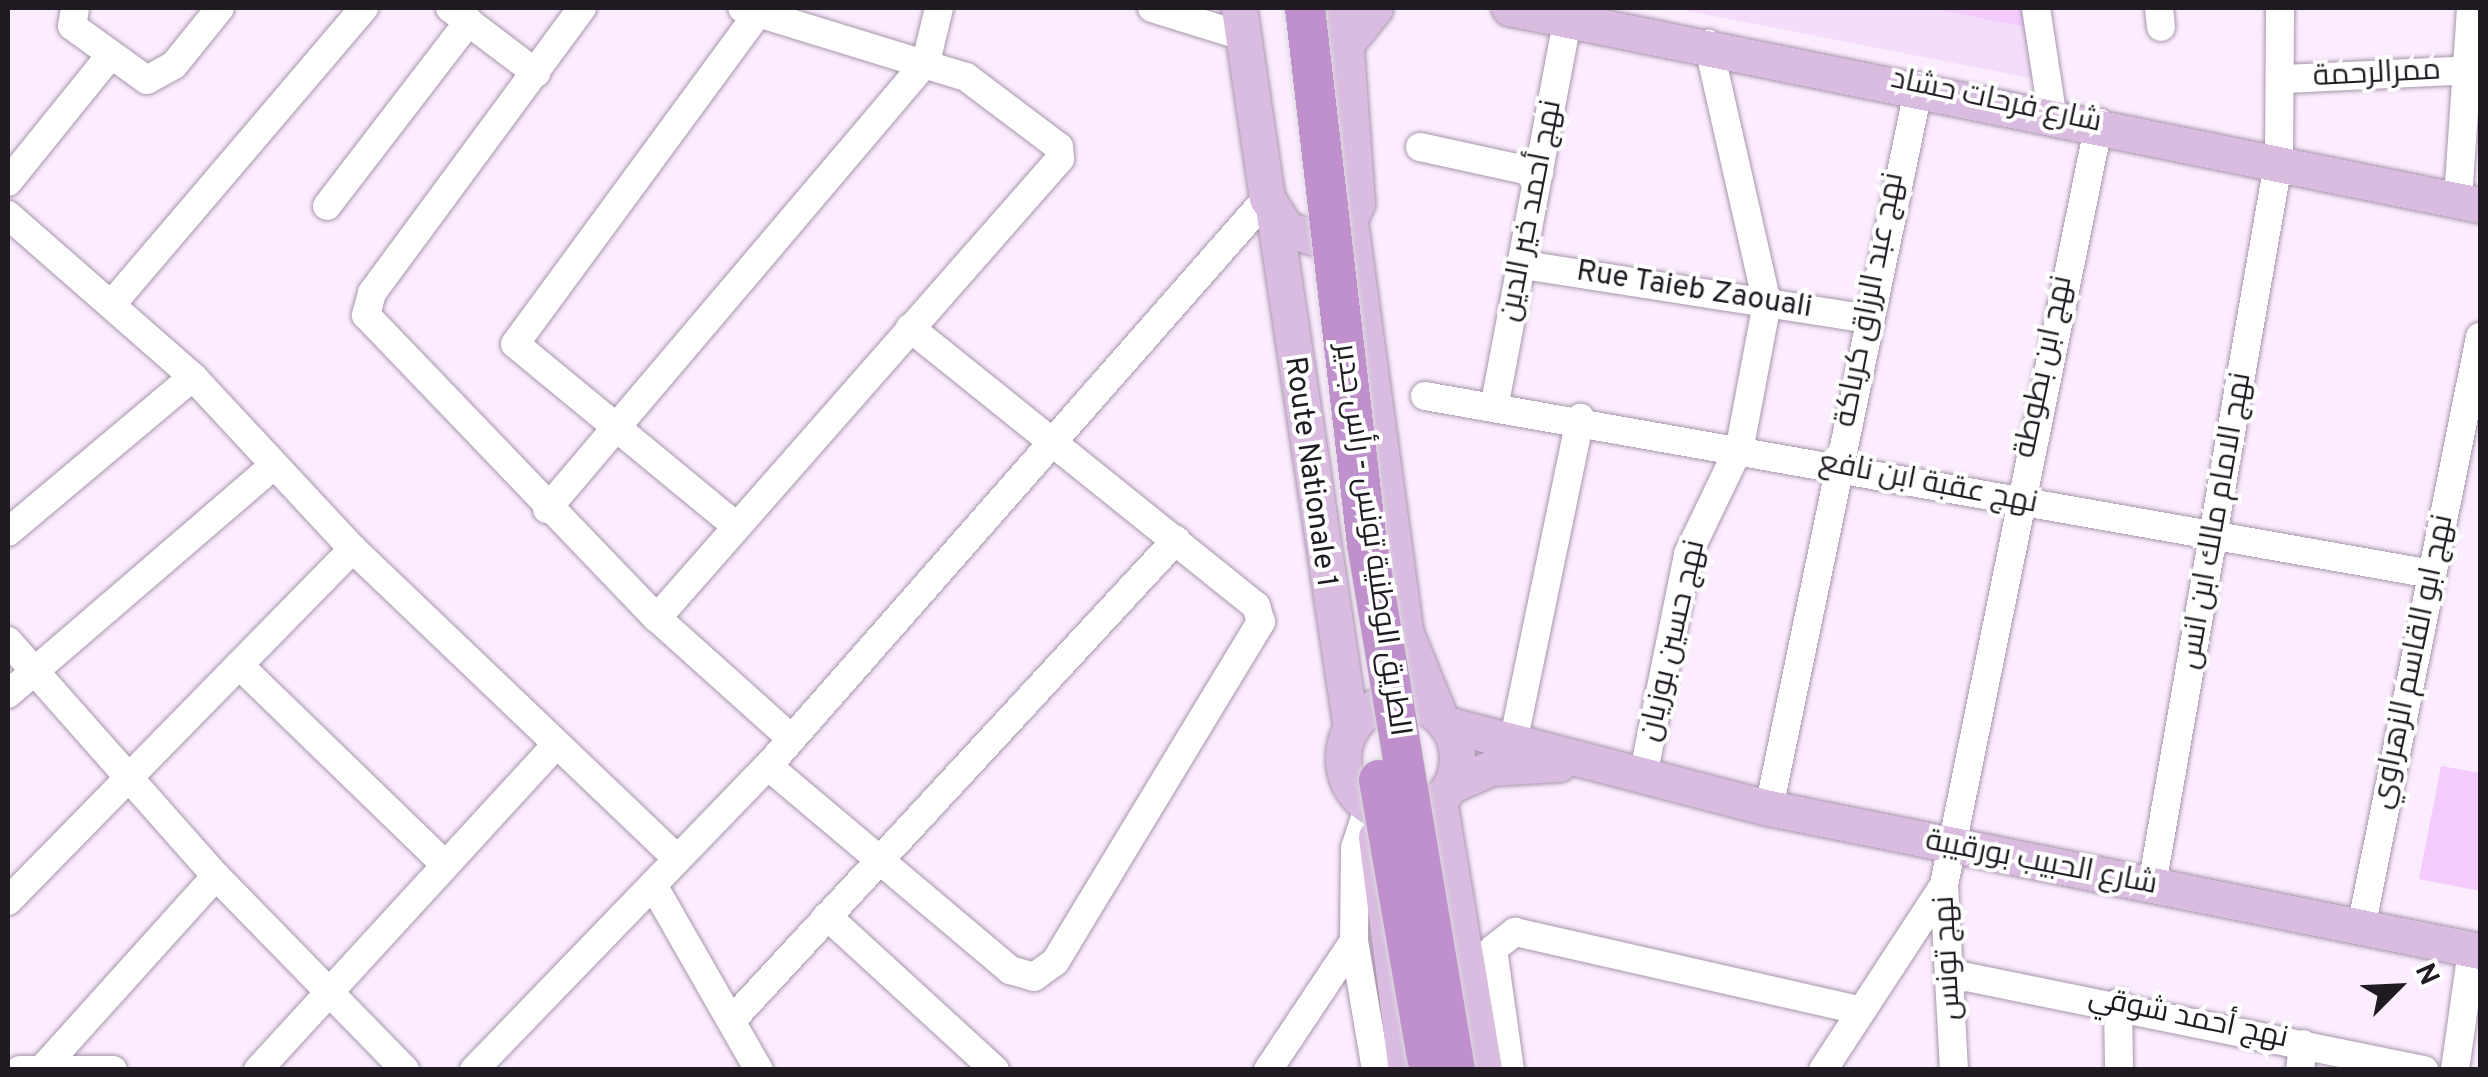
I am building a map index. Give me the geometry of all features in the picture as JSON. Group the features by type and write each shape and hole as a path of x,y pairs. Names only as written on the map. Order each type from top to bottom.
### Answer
{"highway":[{"name":"الطريق الوطنية تونس - رأس جدير","path":"1280,8 1343,547 1429,1070"},
{"name":"الطريق الوطنية تونس - رأس جدير","path":"1305,8 1367,544 1456,1070"}],"main road":[{"path":"1343,8 1357,161 1350,222 1406,634 1457,754 1444,793 1484,1070"},
{"path":"1346,44 1375,8"},
{"name":"شارع فرحات حشاد","path":"1509,8 2279,158 2469,202"},
{"name":"Route Nationale 1","path":"1239,21 1351,729"},
{"path":"1271,206 1312,239 1350,222"},
{"path":"1406,1070 1376,878 1375,808 1345,771 1351,729 1392,702 1605,766"},
{"path":"1375,808 1411,814 1444,793 1517,764 1605,766"},
{"name":"شارع الحبيب بورقيبة","path":"1605,766 1769,808 1954,848 2476,950"}],"street":[{"path":"74,8 69,23 136,77 156,78 220,8"},
{"path":"112,304 364,8"},
{"path":"582,8 365,308 377,335 656,618 792,738"},
{"path":"548,509 926,62 940,8"},
{"path":"1152,8 1239,21"},
{"path":"2036,8 2052,113"},
{"name":"نهج الامام مالك ابن انس","path":"2152,884 2279,158 2283,79 2280,8"},
{"path":"2469,202 2471,8"},
{"path":"656,618 1061,153 978,83 926,62 750,10 516,341 736,526"},
{"path":"327,206 460,14 536,73"},
{"name":"نهج أحمد خير الدين","path":"1494,403 1524,265 1568,18"},
{"name":"نهج حسين بوزيان","path":"1643,776 1688,554 1740,446 1768,303 1708,44"},
{"path":"8,182 109,57"},
{"name":"ممرالرحمة","path":"2283,79 2470,70"},
{"name":"نهج عبد الرزاق كرباكة","path":"1769,808 1839,466 1864,318 1919,86"},
{"name":"نهج ابن بطوطة","path":"1954,848 2015,505 2099,124"},
{"path":"1420,147 1539,173"},
{"path":"474,1070 768,766 1271,206"},
{"path":"8,216 193,378 353,550 677,858"},
{"name":"Rue Taieb Zaouali","path":"1524,265 1864,318"},
{"path":"768,766 1019,976 1050,970 1261,622 1256,606 910,328"},
{"name":"نهج ابو القاسم الزهراوي","path":"2361,928 2480,337"},
{"path":"8,532 193,378"},
{"name":"نهج عقبة ابن نافع","path":"1425,396 1494,403 1740,446 2015,505 2216,531 2431,574"},
{"path":"1514,738 1580,418"},
{"path":"8,694 274,465"},
{"path":"732,1020 1176,540"},
{"path":"8,901 353,550"},
{"path":"8,641 129,782 405,1070"},
{"path":"239,665 444,864"},
{"path":"258,1070 556,746"},
{"path":"1375,808 1355,848 1354,941 1376,1070"},
{"name":"نهج تونس","path":"1954,848 1944,885 1952,974 1954,1070"},
{"path":"32,1068 216,876"},
{"path":"653,885 759,1070"},
{"path":"1823,1070 1857,1010 1944,885"},
{"path":"827,916 995,1070"},
{"path":"1510,1070 1493,948 1504,935 1857,1010"},
{"path":"1268,1070 1354,941"},
{"path":"2455,1070 2476,950"},
{"name":"نهج أحمد شوقي","path":"1952,974 2118,1003 2302,1057 2424,1070"},
{"path":"2118,1003 2119,1070"},
{"path":"32,1068 113,1070"}],"shaded area":[{"path":"1673,8 1929,8 2035,29 2040,80"},
{"path":"1929,8 2032,8 2035,29"},
{"path":"2441,766 2480,773 2480,891 2419,879"}]}
